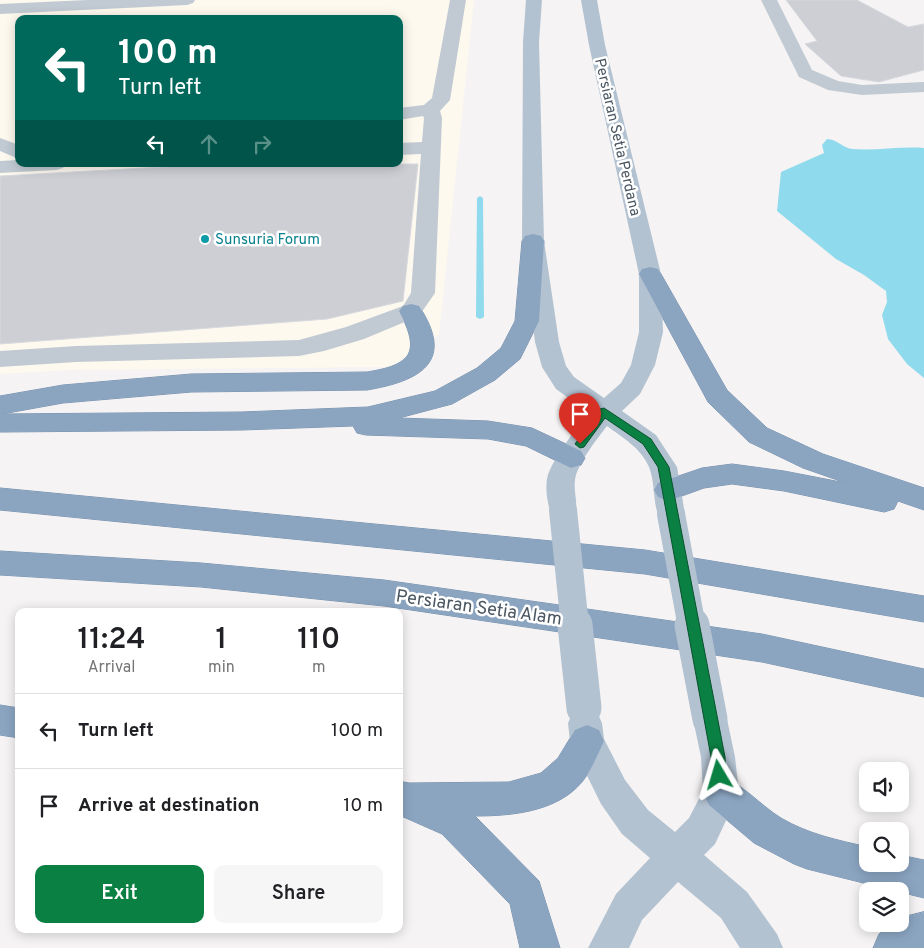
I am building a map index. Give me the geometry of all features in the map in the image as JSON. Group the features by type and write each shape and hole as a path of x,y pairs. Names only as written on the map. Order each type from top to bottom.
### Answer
{"highway":[{"path":"0,423 242,421 368,416 442,398 486,374 511,353 527,321 533,241"},
{"path":"650,274 716,396 758,435 813,461 924,499"},
{"path":"0,404 63,394 191,383 367,381 386,379 403,374 416,363 424,346 420,325 411,311"},
{"path":"242,421 488,430 532,438 571,458"},
{"path":"669,502 702,478 732,474 784,481 924,508"},
{"path":"0,499 645,562 924,610"},
{"name":"Persiaran Setia Alam","path":"0,563 200,575 384,593 762,648 924,683"},
{"path":"0,720 15,723"},
{"path":"404,799 508,799 552,787 570,770 585,724"},
{"path":"721,793 767,830 807,851 924,879"},
{"path":"404,799 455,822 526,894 540,948"},
{"path":"893,948 909,934 924,931"}],"main road":[{"path":"534,0 531,42 533,241 546,342 554,367 564,383 647,442 663,467 718,757 721,793 702,831 629,907 608,948"},
{"name":"Persiaran Setia Perdana","path":"585,724 561,479 571,458 589,430 604,412 631,388 643,365 651,332 650,274 597,45 589,0"},
{"path":"585,724 612,792 636,822 734,905 763,948"}],"street":[{"path":"0,8 187,0"},
{"path":"403,113 430,110 440,100 458,0"},
{"path":"770,0 805,74 834,86 862,90 924,86"},
{"path":"0,359 76,354 298,348 324,343 355,333 411,311 423,293 433,118 430,110"},
{"path":"0,136 15,135"},
{"path":"0,144 15,151"},
{"path":"403,149 430,148"},
{"path":"0,167 15,166"}],"shaded area":[{"name":"Sunsuria Forum","path":"0,0 474,0 439,335 390,367 68,370 0,374"}],"water":[{"path":"827,139 834,140 852,149 924,148 924,378 907,364 888,339 882,315 887,302 886,291 864,275 836,259 777,211 781,172 824,153 822,145"}],"building":[{"path":"786,0 857,0 908,27 924,24 924,70 879,82 841,76 805,44 817,41"},
{"name":"Sunsuria Forum","path":"403,164 418,164 403,301 327,319 0,344 0,176 162,167 403,167"}],"waterway":[{"path":"480,198 480,317"}],"place":[{"name":"Sunsuria Forum","path":"205,239"}],"route":[{"path":"580,444 604,412 647,442 663,467 718,757 719,775"}]}
